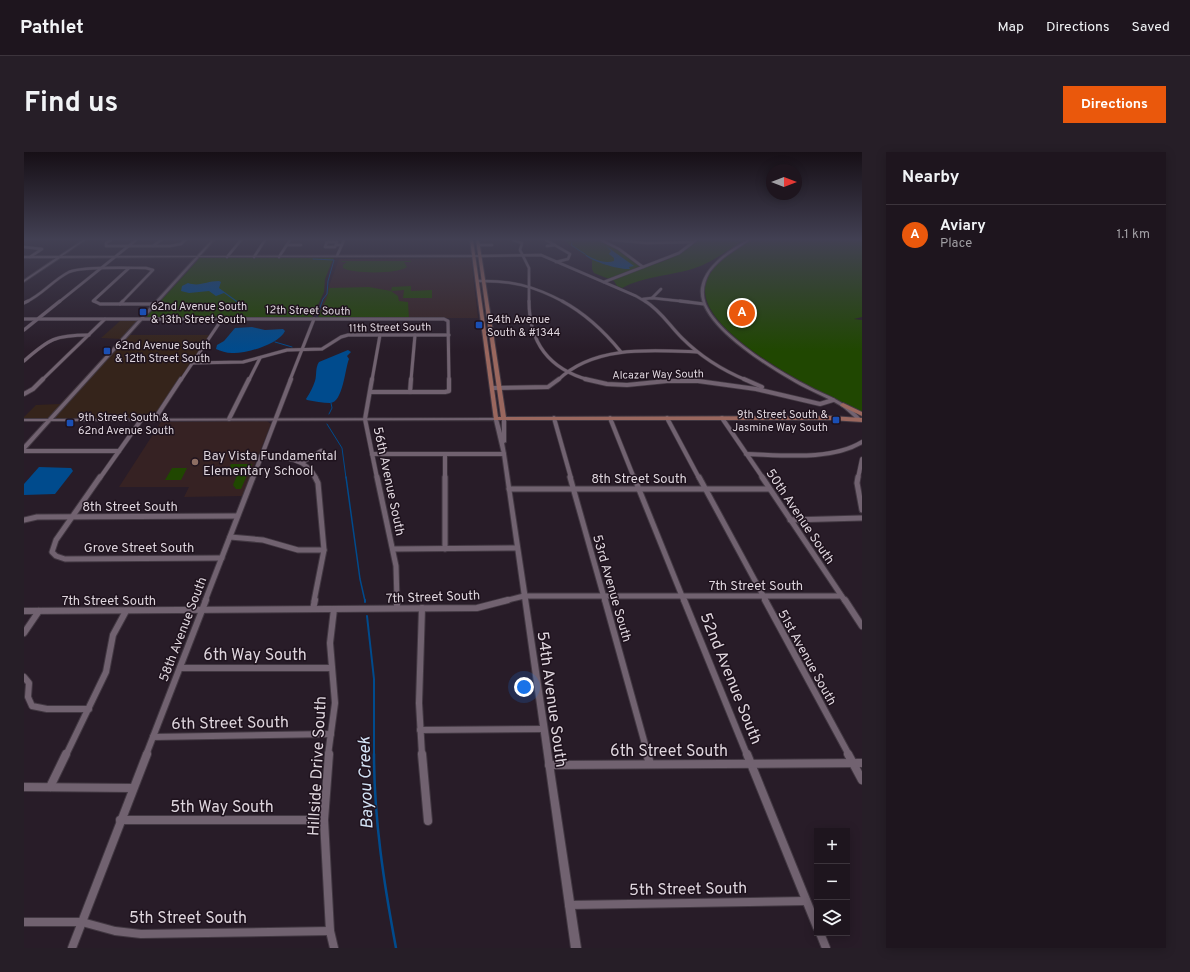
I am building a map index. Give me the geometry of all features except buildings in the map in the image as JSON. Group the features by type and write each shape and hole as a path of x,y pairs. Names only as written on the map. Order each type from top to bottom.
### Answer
{"main road":[{"name":"54th Avenue South","path":"477,277 496,418"},
{"name":"54th Avenue South","path":"483,277 504,419"},
{"path":"843,405 861,418"},
{"path":"496,418 861,418"}],"street":[{"path":"24,303 34,298 62,277"},
{"path":"24,330 90,277"},
{"path":"119,277 93,302 155,304"},
{"path":"120,304 147,277"},
{"path":"24,448 180,277"},
{"name":"Alcazar Way South","path":"529,277 530,316 536,340 544,354 552,362 567,372 587,380 607,384 627,385 667,381 698,381 735,385 781,394 820,404 832,400"},
{"path":"592,277 643,300 661,313 682,338 697,352 726,372 747,382 781,394"},
{"path":"604,282 616,277"},
{"path":"616,277 613,281 618,288"},
{"path":"707,277 702,290 704,304 713,319 721,328 741,345 789,376 843,405"},
{"path":"477,281 501,281 528,287 559,299 578,310 605,332 621,352"},
{"path":"652,298 661,289"},
{"path":"643,300 652,298 704,304"},
{"name":"12th Street South","path":"24,319 447,320 448,335"},
{"path":"24,394 33,389 105,319"},
{"path":"154,420 222,319"},
{"name":"58th Avenue South","path":"72,948 274,419 314,319"},
{"path":"482,319 489,319"},
{"path":"24,361 51,338 66,335 89,335"},
{"name":"11th Street South","path":"192,363 235,363 260,358 287,350 322,348 341,337 348,335 448,335"},
{"name":"56th Avenue South","path":"380,335 365,419 396,566 397,608"},
{"path":"410,392 415,335"},
{"path":"370,392 445,392 449,390 448,335"},
{"path":"492,388 548,387 567,372 586,362 621,352 650,350 697,352"},
{"path":"229,419 260,358"},
{"path":"24,420 496,418"},
{"name":"54th Avenue South","path":"496,418 504,454 576,948"},
{"name":"53rd Avenue South","path":"554,418 650,764"},
{"name":"52nd Avenue South","path":"610,418 814,920"},
{"name":"51st Avenue South","path":"666,418 761,596 862,780"},
{"name":"50th Avenue South","path":"722,418 862,626"},
{"path":"861,418 862,426"},
{"name":"54th Avenue South","path":"504,419 504,454"},
{"path":"72,517 141,420"},
{"path":"746,454 831,453 847,450 862,442"},
{"path":"24,451 119,451"},
{"path":"303,462 320,451"},
{"path":"372,454 504,454"},
{"path":"445,454 445,549"},
{"path":"260,456 282,456 303,462 315,475 318,483 324,550 313,609"},
{"path":"862,460 857,483 862,510"},
{"name":"8th Street South","path":"509,489 769,488"},
{"name":"8th Street South","path":"24,520 37,517 237,516"},
{"name":"Grove Street South","path":"72,517 53,547 52,552 56,556 65,559 222,558"},
{"path":"790,520 862,518"},
{"path":"230,537 263,540 298,550 324,550"},
{"path":"393,549 517,548"},
{"name":"7th Street South","path":"24,611 477,608 524,596 842,596"},
{"path":"422,608 419,703 428,821"},
{"name":"Hillside Drive South","path":"334,609 330,643 335,703 326,776 324,820 330,931 334,948"},
{"path":"24,633 39,611"},
{"path":"50,787 106,672 113,635 126,611"},
{"name":"6th Way South","path":"180,668 331,668"},
{"path":"24,677 29,683 27,694 29,703 34,707 43,710 89,709"},
{"path":"420,730 544,729"},
{"name":"6th Street South","path":"153,737 331,734"},
{"name":"6th Street South","path":"549,765 862,763"},
{"path":"24,787 134,788"},
{"name":"5th Way South","path":"120,820 324,820"},
{"name":"5th Street South","path":"569,905 806,901"},
{"name":"5th Street South","path":"24,922 82,922 115,931 140,934 330,931"},
{"path":"821,936 826,948"}],"shaded area":[{"path":"332,277 473,277 478,318 317,318"},
{"path":"139,320 48,419 24,419 24,417 36,405 60,404 121,339 101,338 120,321"},
{"path":"129,335 210,335 153,418 52,419"},
{"name":"Bay Vista Fundamental Elementary School","path":"267,421 271,424 242,496 184,497 189,487 119,487 161,422"}],"green space":[{"path":"182,277 326,277 324,292 312,318 146,317"},
{"path":"604,277 657,277 639,281 622,288 617,286 614,281"},
{"path":"708,277 862,277 862,317 854,319 862,320 862,412 795,378 768,362 743,344 723,325 709,306 705,288"},
{"path":"411,286 411,291 432,290 432,298 403,298 404,290 391,291 392,287"},
{"path":"369,287 391,291 398,296 399,301 408,302 409,319 318,318 329,288"},
{"path":"231,464 252,464 241,489 236,489 233,485 237,475 226,475"},
{"path":"172,468 187,468 181,480 165,480"}],"water":[{"path":"221,282 219,288 244,306 224,293 216,296 209,291 189,293 181,291 182,286 188,283 200,284"},
{"path":"252,327 265,330 283,329 285,331 282,336 276,340 253,350 232,353 216,349 217,345 224,341 235,328"},
{"path":"348,350 351,352 347,356 349,359 341,391 338,397 330,403 307,400 306,399 315,381 319,362"},
{"path":"39,467 71,468 73,471 55,494 24,495 24,484"}],"waterway":[{"path":"317,316 323,299 327,294 329,277"},
{"name":"Bayou Creek","path":"275,342 292,347"},
{"name":"Bayou Creek","path":"329,414 332,408 331,403"},
{"name":"Bayou Creek","path":"327,424 342,448 346,478"},
{"name":"Bayou Creek","path":"346,477 360,579 365,601"},
{"name":"Bayou Creek","path":"367,616 374,679 374,779 380,852 396,948"}],"place":[{"name":"62nd Avenue South & 13th Street South","path":"143,312"},
{"name":"Aviary","path":"742,313"},
{"name":"54th Avenue South & #1344","path":"479,325"},
{"name":"62nd Avenue South & 12th Street South","path":"107,351"},
{"name":"9th Street South & Jasmine Way South","path":"836,420"},
{"name":"9th Street South & 62nd Avenue South","path":"70,423"},
{"name":"Bay Vista Fundamental Elementary School","path":"195,462"}]}
